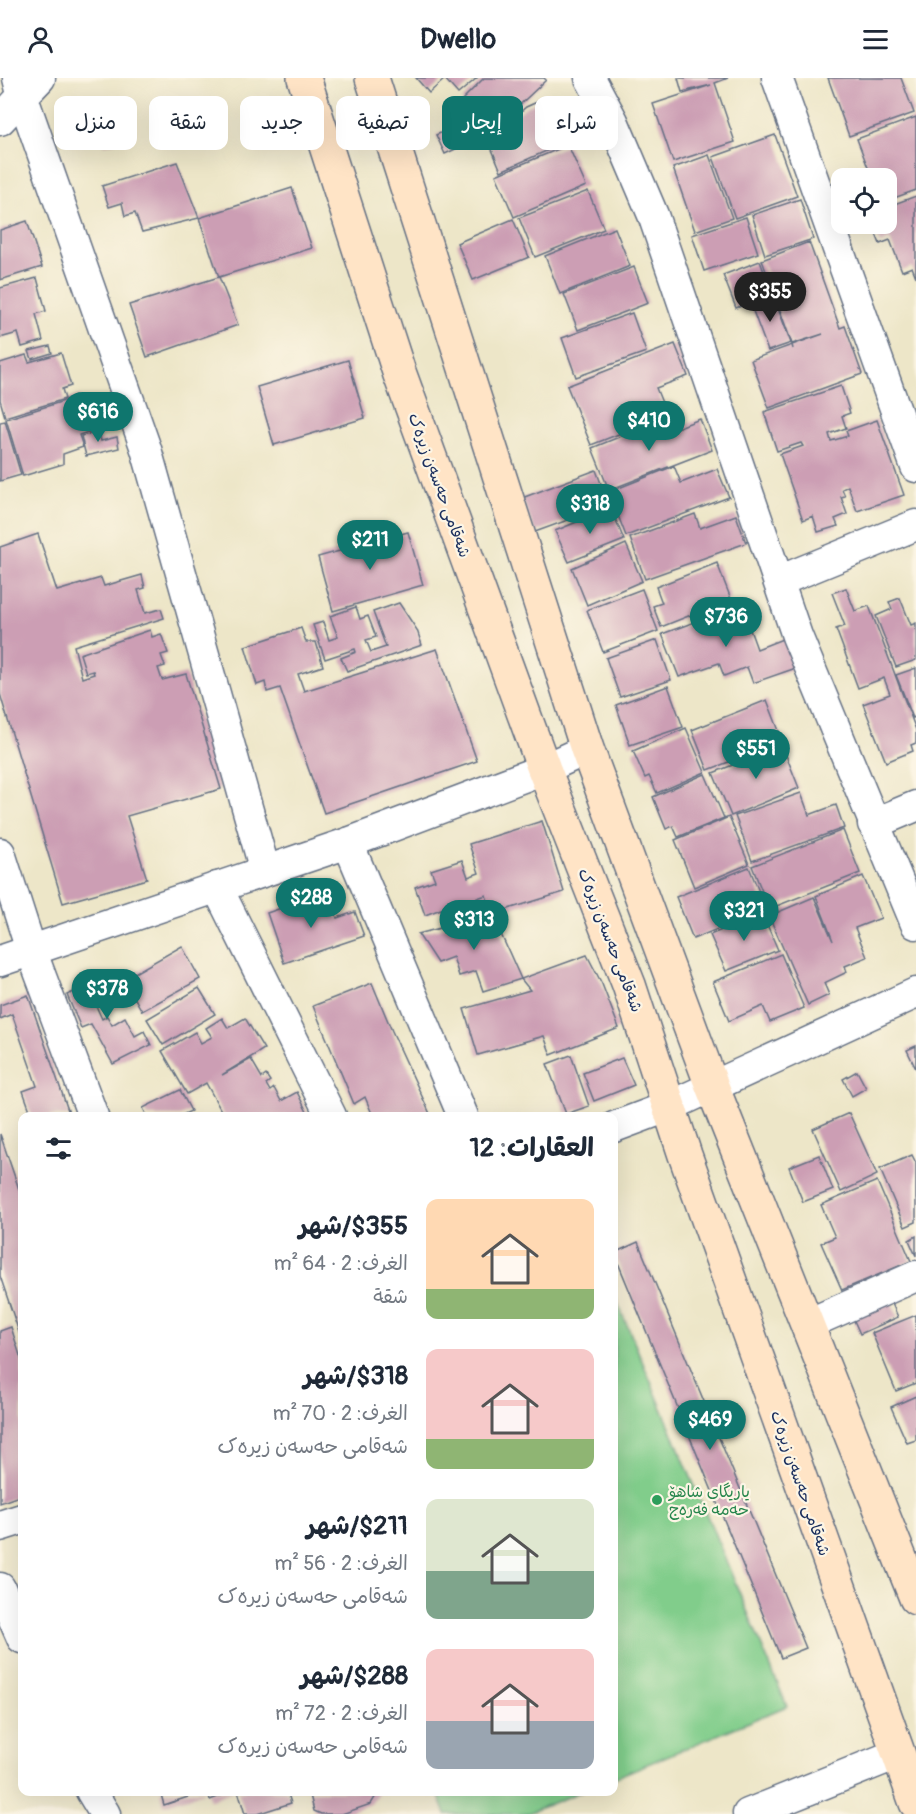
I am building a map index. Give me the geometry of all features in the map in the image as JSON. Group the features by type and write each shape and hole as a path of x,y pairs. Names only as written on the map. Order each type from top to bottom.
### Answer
{"main road":[{"name":"شەقامی حەسەن زیرەک","path":"304,78 399,372 544,769 629,985 689,1166 916,1803"},
{"path":"372,78 587,749 712,1086 808,1324 909,1559 916,1598"}],"street":[{"path":"590,78 613,121 653,215 797,636 916,924"},
{"path":"777,78 916,467"},
{"path":"0,120 27,85"},
{"path":"27,85 147,449 265,871"},
{"path":"779,581 916,525"},
{"path":"0,961 348,843 544,769 587,749"},
{"path":"873,824 916,806"},
{"path":"348,843 461,1112"},
{"path":"0,853 31,950 92,1112"},
{"path":"217,887 329,1112"},
{"path":"618,1126 670,1106 916,993"},
{"path":"808,1324 916,1276"},
{"path":"0,1526 18,1521"},
{"path":"0,1588 18,1629"},
{"path":"748,1814 897,1754"},
{"path":"94,1796 105,1814"}],"green space":[{"name":"یاریگای شاهۆ حەمە فەرەج","path":"618,1304 787,1706 618,1776"},
{"path":"439,1796 570,1796 526,1814 446,1814"}],"building":[{"path":"416,78 477,78 458,94 445,79 429,93"},
{"path":"484,78 544,78 546,80 523,102 523,96 466,96"},
{"path":"678,78 728,78 715,83 735,142 673,162 653,104 711,85 682,92"},
{"path":"828,78 901,78 914,113 849,136"},
{"path":"535,103 535,150 548,150 501,171 492,150 523,150 523,110"},
{"path":"916,117 916,190 897,197 897,168 868,168 857,139"},
{"path":"442,132 442,148 436,135"},
{"path":"775,135 797,196 735,218 713,157"},
{"path":"556,150 570,150 586,186 514,217 496,175"},
{"path":"709,155 732,218 695,231 673,168"},
{"path":"177,162 199,218 142,232 135,213 125,216 122,203 109,207 102,186"},
{"path":"292,188 312,248 219,277 199,218"},
{"path":"588,191 604,229 535,257 519,218"},
{"path":"916,196 916,277 912,267 902,271 890,240 880,244 876,234 897,234 897,203"},
{"path":"800,199 813,239 765,255 752,215"},
{"path":"746,217 758,253 704,271 692,235"},
{"path":"513,219 529,257 473,280 457,243"},
{"path":"27,221 42,267 0,280 0,230"},
{"path":"615,228 630,266 560,294 545,256"},
{"path":"809,242 840,328 845,326 862,374 769,408 751,360 823,334 792,344 762,260"},
{"path":"760,261 772,294 736,308 723,275"},
{"path":"634,267 648,303 578,330 564,294"},
{"path":"219,277 238,325 147,357 129,305"},
{"path":"37,278 46,311 36,314 43,341 22,347 18,333 0,338 0,288"},
{"path":"773,295 791,343 768,351 750,303"},
{"path":"632,313 646,352 576,377 562,338"},
{"path":"675,344 688,376 656,388 667,415 591,445 567,386"},
{"path":"50,346 52,353 32,359 29,351"},
{"path":"61,353 71,386 62,389 65,399 5,417 0,400 0,363 26,355 29,362"},
{"path":"348,360 365,418 274,445 257,387"},
{"path":"841,386 850,413 842,416 846,428 829,434 831,441 848,436 846,431 877,420 904,495 857,511 848,486 842,489 845,496 841,497 847,514 835,519 838,526 818,532 813,516 803,520 780,454 803,446 801,443 777,451 764,412"},
{"path":"80,396 91,431 79,435 83,447 63,454 63,464 23,476 6,419"},
{"path":"700,419 712,450 609,490 592,448 656,422 661,434"},
{"path":"5,421 21,475 0,481 0,422"},
{"path":"96,421 101,441 117,437 119,448 86,456 81,436 95,433 92,422"},
{"path":"674,466 681,483 717,469 729,497 626,536 609,492"},
{"path":"596,470 609,505 535,532 522,498"},
{"path":"611,508 624,540 569,562 555,531"},
{"path":"695,514 700,528 736,515 746,543 645,579 630,538"},
{"path":"408,532 423,585 333,611 318,557"},
{"path":"38,534 57,591 101,578 104,586 142,575 145,588 138,590 145,613 161,609 164,618 74,646 82,678 94,674 93,671 86,673 80,654 150,630 152,637 161,634 168,653 161,655 165,666 158,668 162,680 186,674 221,789 127,816 147,879 63,903 0,694 0,547"},
{"path":"626,544 642,581 587,605 572,568"},
{"path":"717,563 731,599 661,627 653,606 662,603 656,587"},
{"path":"846,588 855,611 869,606 916,730 916,743 911,745 913,751 886,762 863,704 890,694 884,678 858,688 836,629 845,626 832,593"},
{"path":"642,589 658,631 603,652 587,610"},
{"path":"900,598 911,625 916,623 916,660 896,667 876,616 892,609 889,602"},
{"path":"399,603 417,630 422,645 347,671 341,658 356,652 355,649 325,659 313,625 323,622 329,640 338,637 330,616 356,607 360,619 368,616 376,637 366,640 371,652 386,647 373,612"},
{"path":"741,605 757,649 785,638 796,668 753,683 747,667 724,676 719,663 679,677 662,634"},
{"path":"301,628 306,642 316,642 323,666 298,674 304,691 437,649 477,761 324,813 280,688 267,692 265,682 257,685 245,646"},
{"path":"657,640 671,680 620,697 606,658"},
{"path":"916,668 916,716 913,718 896,675"},
{"path":"668,686 683,727 630,745 616,705"},
{"path":"767,700 783,741 708,770 692,730"},
{"path":"686,728 705,772 657,793 649,776 645,778 633,751"},
{"path":"782,745 799,788 731,816 713,773"},
{"path":"705,774 724,818 678,837 673,826 666,829 653,797"},
{"path":"801,793 809,815 836,805 844,828 752,861 735,816"},
{"path":"729,817 749,864 694,887 675,840"},
{"path":"542,821 564,892 492,914 486,895 472,900 473,907 444,916 441,909 425,915 415,887 435,880 431,870 462,860 468,877 479,873 469,844"},
{"path":"843,830 860,873 769,909 752,866"},
{"path":"749,867 766,909 693,939 676,897"},
{"path":"863,876 881,918 855,928 867,957 845,966 847,972 824,983 829,995 808,1005 769,916 814,897 833,941 816,896"},
{"path":"313,897 319,913 334,908 337,918 355,912 364,936 284,963 267,913"},
{"path":"762,913 778,950 726,971 710,935"},
{"path":"492,914 521,979 483,991 476,971 459,976 453,957 437,963 418,934"},
{"path":"182,946 200,979 142,1011 124,979"},
{"path":"781,954 804,1008 770,1022 763,1006 729,1021 713,982"},
{"path":"587,955 602,984 619,1028 551,1055 544,1036 478,1055 464,1009 530,990 521,979"},
{"path":"114,975 123,994 96,1006 102,1019 107,1016 112,1025 125,1017 135,1036 144,1031 151,1045 113,1064 91,1024 81,1028 67,995"},
{"path":"372,983 429,1112 371,1112 365,1097 354,1104 313,1006"},
{"path":"199,988 215,1014 163,1045 147,1019"},
{"path":"28,995 69,1112 31,1112 23,1091 37,1086 12,1014 0,1019 0,1005"},
{"path":"222,1018 228,1028 245,1018 264,1049 222,1075 251,1059 262,1078 266,1075 270,1081 266,1084 270,1091 274,1088 281,1101 297,1092 307,1112 222,1112 206,1083 187,1094 162,1051 195,1032 201,1043 212,1037 206,1028"},
{"path":"916,1046 916,1069 907,1050"},
{"path":"571,1055 589,1106 565,1112 547,1064"},
{"path":"622,1058 634,1085 594,1101 583,1073"},
{"path":"857,1071 866,1088 852,1096 843,1079"},
{"path":"180,1090 191,1111 145,1112 143,1108"},
{"path":"849,1113 877,1175 841,1192 813,1129"},
{"path":"0,1134 18,1186 18,1329 0,1276"},
{"path":"819,1155 833,1190 803,1202 789,1167"},
{"path":"912,1155 916,1163 916,1222 905,1227 880,1169"},
{"path":"877,1181 911,1261 842,1290 821,1243 835,1237 821,1205"},
{"path":"916,1236 916,1256 909,1240"},
{"path":"638,1242 806,1648 781,1658 618,1263 618,1251"},
{"path":"890,1299 898,1317 860,1334 852,1316"},
{"path":"916,1315 916,1383 896,1391 872,1333"},
{"path":"11,1327 18,1349 18,1496 0,1503 0,1331"},
{"path":"916,1396 916,1440 907,1443 891,1407"},
{"path":"161,1796 191,1796 164,1805"},
{"path":"209,1796 220,1796 210,1800"},
{"path":"240,1796 289,1796 291,1803 257,1814 245,1814"},
{"path":"310,1796 376,1796 371,1804 342,1814 321,1814 314,1811"}],"place":[{"name":"یاریگای شاهۆ حەمە فەرەج","path":"657,1500"}]}
